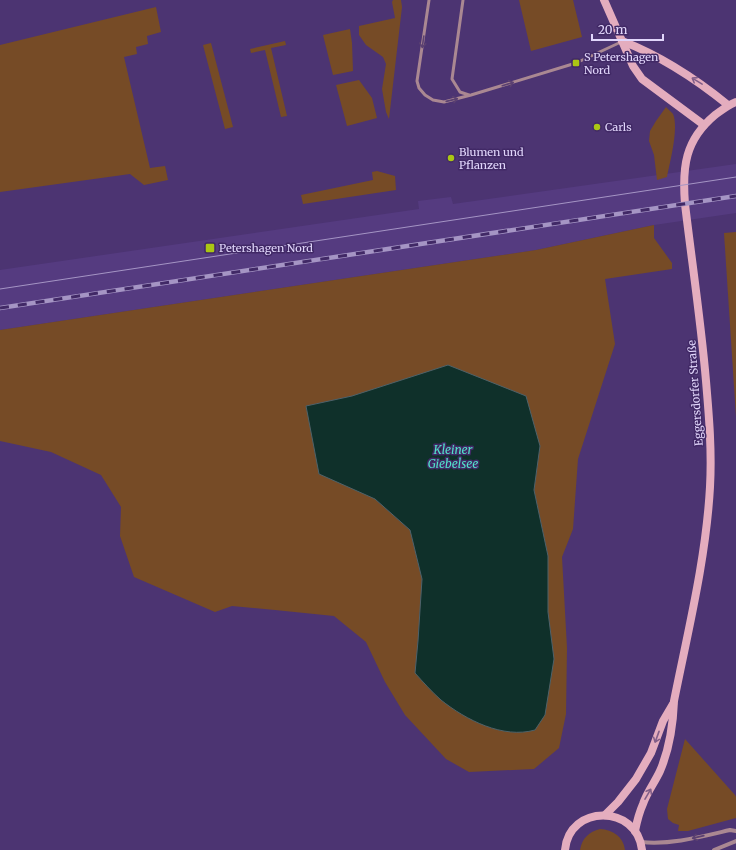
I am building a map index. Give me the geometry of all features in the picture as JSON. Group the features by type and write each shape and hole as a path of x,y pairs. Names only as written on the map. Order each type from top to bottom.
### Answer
{"street":[{"path":"604,0 611,19 633,66 642,79 704,125"},
{"path":"622,41 660,58 732,104"},
{"name":"Eggersdorfer Straße","path":"635,831 637,818 643,803 660,772 670,746 674,701 702,561 710,488 711,445 707,388 701,325 689,239 684,185 686,164 693,140 704,125 732,104"},
{"name":"Eggersdorfer Straße","path":"605,815 618,802 636,779 651,753 663,721 674,701"},
{"path":"565,849 570,834 579,824 587,819 605,815 613,816 629,824 635,831 641,846 730,830 736,831"},
{"path":"714,850 736,841"}],"lane":[{"path":"429,0 417,81 419,88 425,95 433,100 444,102 576,63 622,41"},
{"path":"463,0 452,80 460,92 471,95"}],"shaded area":[{"path":"393,0 401,0 402,7 389,119 386,112 382,89 386,64 383,57 366,45 359,35 359,26 395,18 392,2"},
{"path":"519,0 573,0 582,37 531,51"},
{"path":"156,7 161,32 147,36 148,44 136,47 137,54 124,57 150,168 165,166 168,180 144,185 130,174 0,192 0,45"},
{"path":"350,29 353,71 333,75 323,35"},
{"path":"285,41 286,45 271,48 287,116 281,117 265,50 251,53 250,49"},
{"path":"211,43 233,127 225,129 203,45"},
{"path":"359,80 372,98 377,118 347,126 336,85"},
{"path":"666,107 673,114 675,120 675,136 667,177 657,180 654,155 649,141 650,131"},
{"path":"736,164 736,213 654,225 536,250 0,330 0,270 419,209 418,201 451,197 453,204"},
{"path":"377,171 395,176 396,190 303,204 301,195 373,180 372,172"},
{"path":"654,225 654,238 672,263 672,269 605,279 615,344 578,459 573,529 562,557 567,648 566,714 559,748 534,769 469,772 446,759 405,715 385,682 366,642 334,616 232,606 215,612 134,577 120,536 121,507 101,475 51,452 0,441 0,330 536,250","holes":["352,396 540,446 534,490 548,556 548,612 554,659 415,673 422,579 410,530 375,499 307,406"]},
{"path":"736,232 736,417 724,233"},
{"path":"685,739 735,795 736,818 688,831 678,831 679,825 668,819 667,809"},
{"path":"600,829 613,832 620,837 625,850 580,850 584,839"}],"water":[{"name":"Kleiner Giebelsee","path":"448,365 526,396 540,446 534,490 548,556 548,612 554,659 545,715 535,730 510,732 498,730 473,721 441,700 415,673 422,579 410,530 375,499 319,474 306,406 352,396"}],"tram line":[{"path":"0,289 736,177"}],"railway":[{"path":"0,308 736,196"}],"place":[{"name":"S Petershagen Nord","path":"576,63"},
{"name":"Carls","path":"597,127"},
{"name":"Blumen und Pflanzen","path":"451,158"},
{"name":"Petershagen Nord","path":"210,248"}]}
